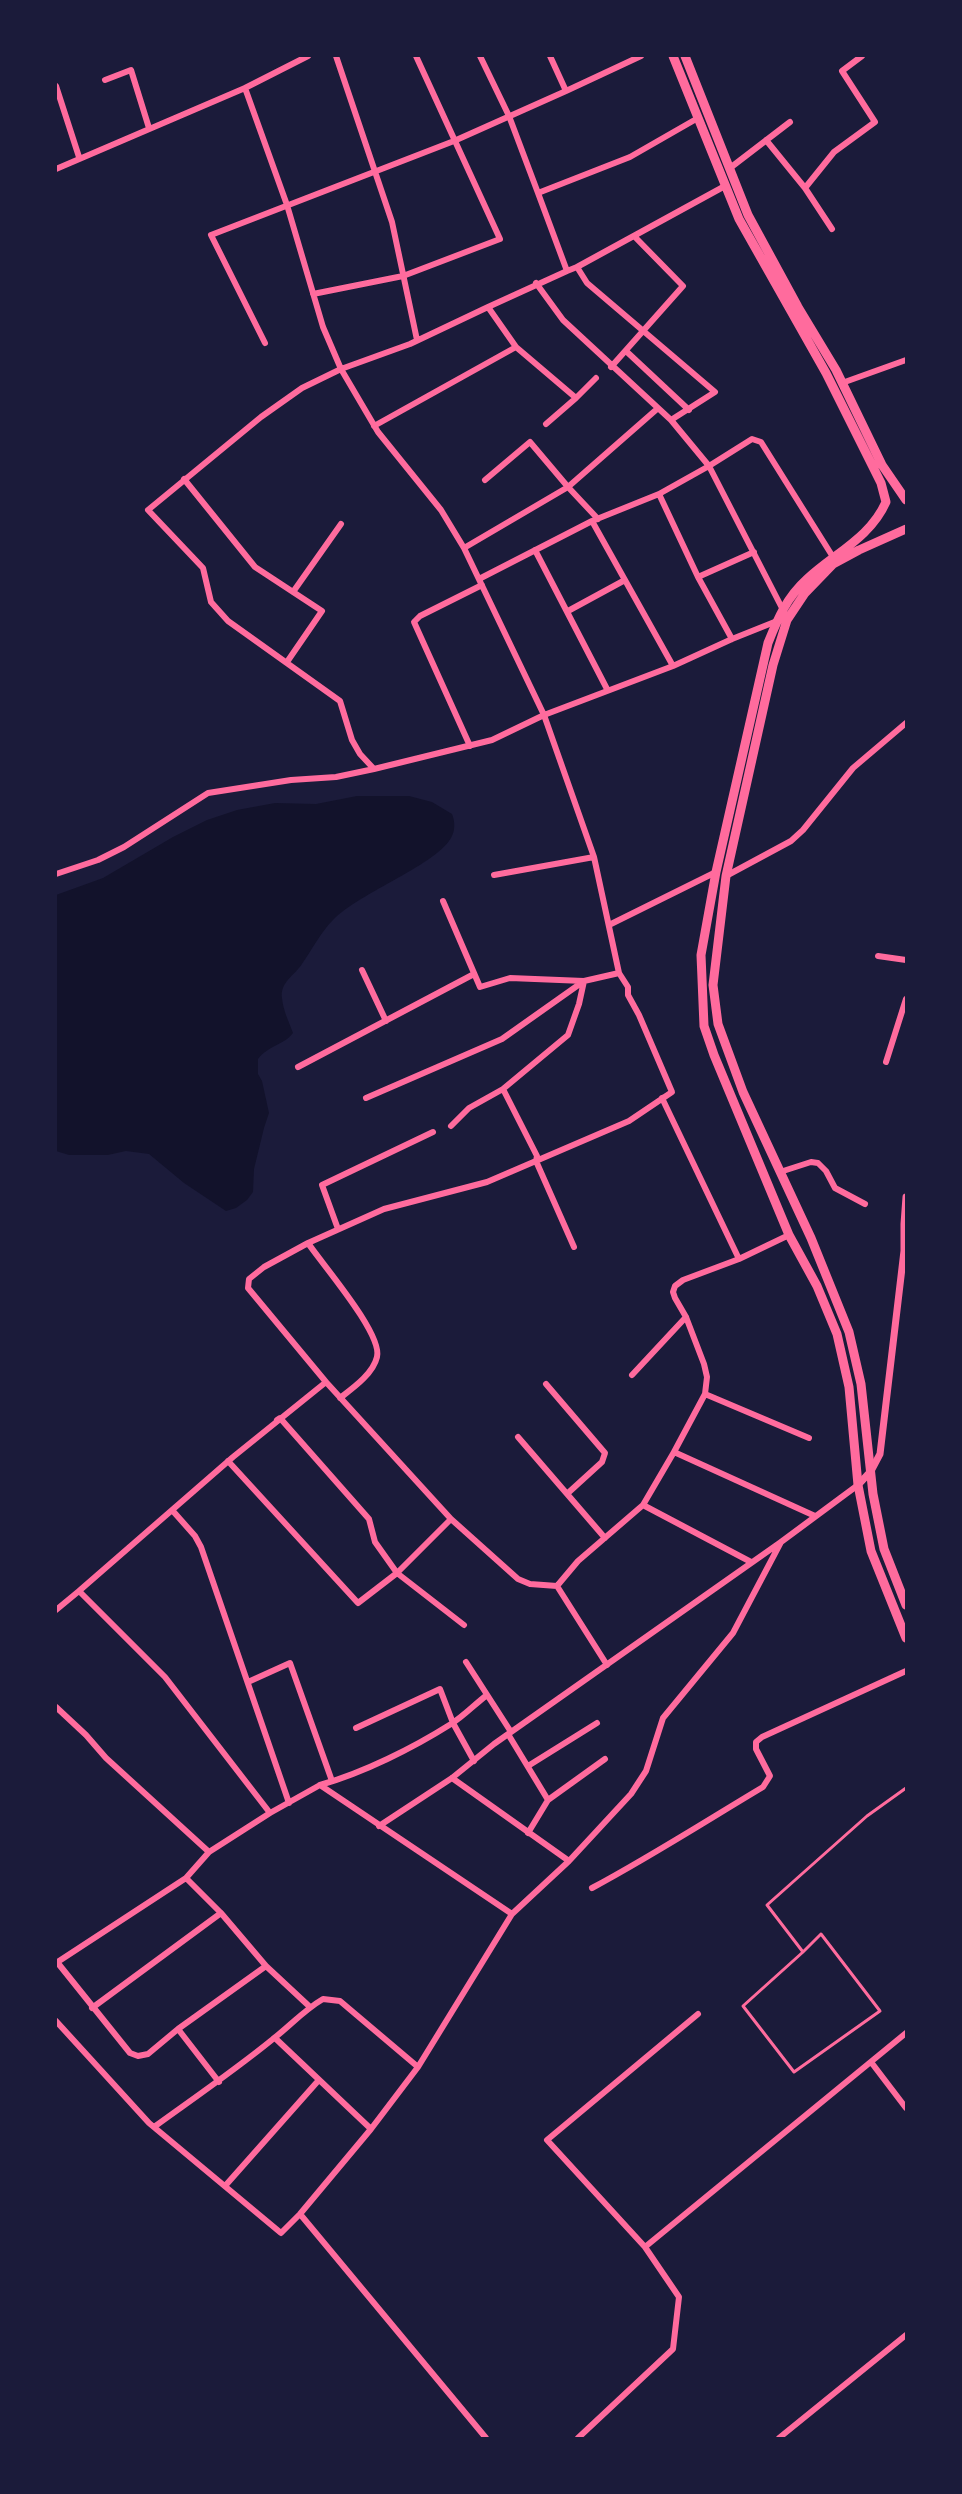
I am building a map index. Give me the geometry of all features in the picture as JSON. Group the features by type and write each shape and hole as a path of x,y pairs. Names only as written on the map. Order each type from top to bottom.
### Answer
{"highway":[{"path":"673,56 739,219 826,374 881,483 886,502 880,517 854,544 833,557 805,580 782,608 768,643 716,872 701,956 704,1026 789,1235 817,1286 837,1334 849,1387 858,1485 871,1551 906,1638"},
{"path":"685,56 748,215 842,383 882,465 906,500"},
{"path":"906,529 833,564 805,593 787,620 773,665 726,876 713,985 718,1024 743,1092 811,1238 849,1332 861,1384 873,1494 884,1548 906,1605"}],"street":[{"path":"56,169 79,157 245,88 308,56"},
{"path":"336,56 392,222 417,340"},
{"path":"312,294 403,276 500,239 416,56"},
{"path":"480,56 508,116 567,271"},
{"path":"550,56 566,91"},
{"path":"265,343 211,235 454,141 641,56"},
{"path":"805,188 834,152 875,122 842,71 862,56"},
{"path":"105,80 131,70 149,128"},
{"path":"56,86 79,157"},
{"path":"245,88 287,205 312,294 341,369 374,426 441,510 464,548 544,715 594,857 619,973 628,987 628,995 639,1014 672,1092 629,1121 481,1184 384,1209 338,1229 264,1267 249,1280 248,1288 340,1398 451,1519 518,1579 530,1584 557,1586"},
{"path":"538,193 630,157 698,118"},
{"path":"730,168 790,122"},
{"path":"766,140 805,188 832,230"},
{"path":"374,769 360,754 352,740 340,701 228,621 211,602 203,568 148,510 261,417 302,388 341,369 417,340 536,283 577,267 725,186"},
{"path":"611,367 683,286 634,236"},
{"path":"577,267 587,283 715,392 671,420"},
{"path":"536,283 563,320 611,367 671,420 709,466 782,608"},
{"path":"488,307 516,347 576,398"},
{"path":"374,426 516,347"},
{"path":"626,351 689,410"},
{"path":"842,383 906,360"},
{"path":"546,424 596,378"},
{"path":"464,548 568,487 657,409"},
{"path":"470,746 414,622 420,616 535,550 595,520 659,494 752,439 761,442 833,557"},
{"path":"485,480 530,442 595,520 625,580 673,666"},
{"path":"184,479 255,567 322,611 287,662"},
{"path":"659,494 698,577 732,639"},
{"path":"293,591 341,524"},
{"path":"535,550 607,689"},
{"path":"698,577 754,552"},
{"path":"568,611 625,580"},
{"path":"56,874 98,860 124,847 208,793 291,780 336,777 492,740 544,715 607,689 673,666 777,621"},
{"path":"726,876 790,841 803,830 853,768 906,723"},
{"path":"494,875 594,857"},
{"path":"609,925 716,872"},
{"path":"442,901 480,987 510,978 584,981 619,973"},
{"path":"878,956 906,960"},
{"path":"362,970 386,1021"},
{"path":"298,1067 474,974"},
{"path":"451,1126 469,1108 503,1089 568,1035 584,981"},
{"path":"366,1098 502,1039 584,981"},
{"path":"886,1062 906,999"},
{"path":"503,1089 537,1156 536,1161 574,1247"},
{"path":"662,1098 739,1259"},
{"path":"338,1229 322,1185 433,1132"},
{"path":"780,1172 811,1162 818,1163 826,1171 835,1188 865,1204"},
{"path":"379,1826 452,1778 509,1733 781,1542 858,1485 871,1471 880,1454 905,1251 906,1197"},
{"path":"557,1586 578,1561 643,1505 705,1394 707,1377 704,1364 686,1317 675,1298 673,1292 675,1286 683,1280 739,1259 789,1235"},
{"path":"308,1243 365,1320 377,1346 377,1357 371,1368 340,1398"},
{"path":"632,1375 686,1317"},
{"path":"56,1610 228,1461 326,1382"},
{"path":"546,1383 605,1453 602,1462 568,1493"},
{"path":"705,1394 809,1438"},
{"path":"277,1421 280,1418 369,1519 375,1542 397,1573 464,1625"},
{"path":"518,1437 605,1538"},
{"path":"674,1452 815,1516"},
{"path":"228,1461 358,1603 397,1573 451,1519"},
{"path":"643,1505 751,1562"},
{"path":"172,1510 195,1536 201,1547 289,1803"},
{"path":"56,2021 154,2127 281,2233 300,2214 371,2129 418,2067 512,1914 569,1861 639,1783 646,1771 663,1718 733,1633 781,1542"},
{"path":"557,1586 607,1665"},
{"path":"80,1591 165,1677 270,1813"},
{"path":"466,1662 548,1800"},
{"path":"248,1682 290,1663 332,1781"},
{"path":"592,1888 641,1862 763,1787 770,1776 756,1749 756,1742 762,1737 906,1671"},
{"path":"356,1728 440,1689 453,1723 474,1761"},
{"path":"266,1966 178,2029 148,2054 138,2056 130,2053 56,1962 186,1878 209,1852 270,1813 320,1785 378,1762 453,1723 487,1695"},
{"path":"56,1707 86,1735 106,1758 209,1852"},
{"path":"528,1766 597,1723"},
{"path":"528,1833 548,1800 605,1759"},
{"path":"452,1778 569,1861"},
{"path":"320,1785 512,1914"},
{"path":"186,1878 221,1913 266,1966 310,2007"},
{"path":"92,2008 221,1913"},
{"path":"154,2127 219,2082 323,1998 340,2001 418,2067"},
{"path":"578,2439 673,2349 679,2297 645,2247 547,2140 698,2014"},
{"path":"178,2029 219,2082"},
{"path":"645,2247 906,2033"},
{"path":"275,2038 371,2129"},
{"path":"871,2062 906,2108"},
{"path":"225,2187 318,2081"},
{"path":"300,2214 486,2439"},
{"path":"780,2438 906,2335"}],"lane":[{"path":"803,1952 766,1905 867,1816 906,1788"},
{"path":"821,1934 880,2011 794,2072 743,2006 803,1952 821,1934"}],"shaded area":[{"path":"357,796 409,796 432,802 452,814 453,834 432,857 361,899 333,920 302,964 285,983 282,992 283,1002 293,1033 258,1059 258,1074 262,1081 269,1113 254,1169 253,1192 247,1200 236,1208 226,1211 184,1183 149,1154 126,1151 108,1155 69,1155 56,1151 56,895 103,878 173,837 207,820 237,810 275,803 316,804"}]}
